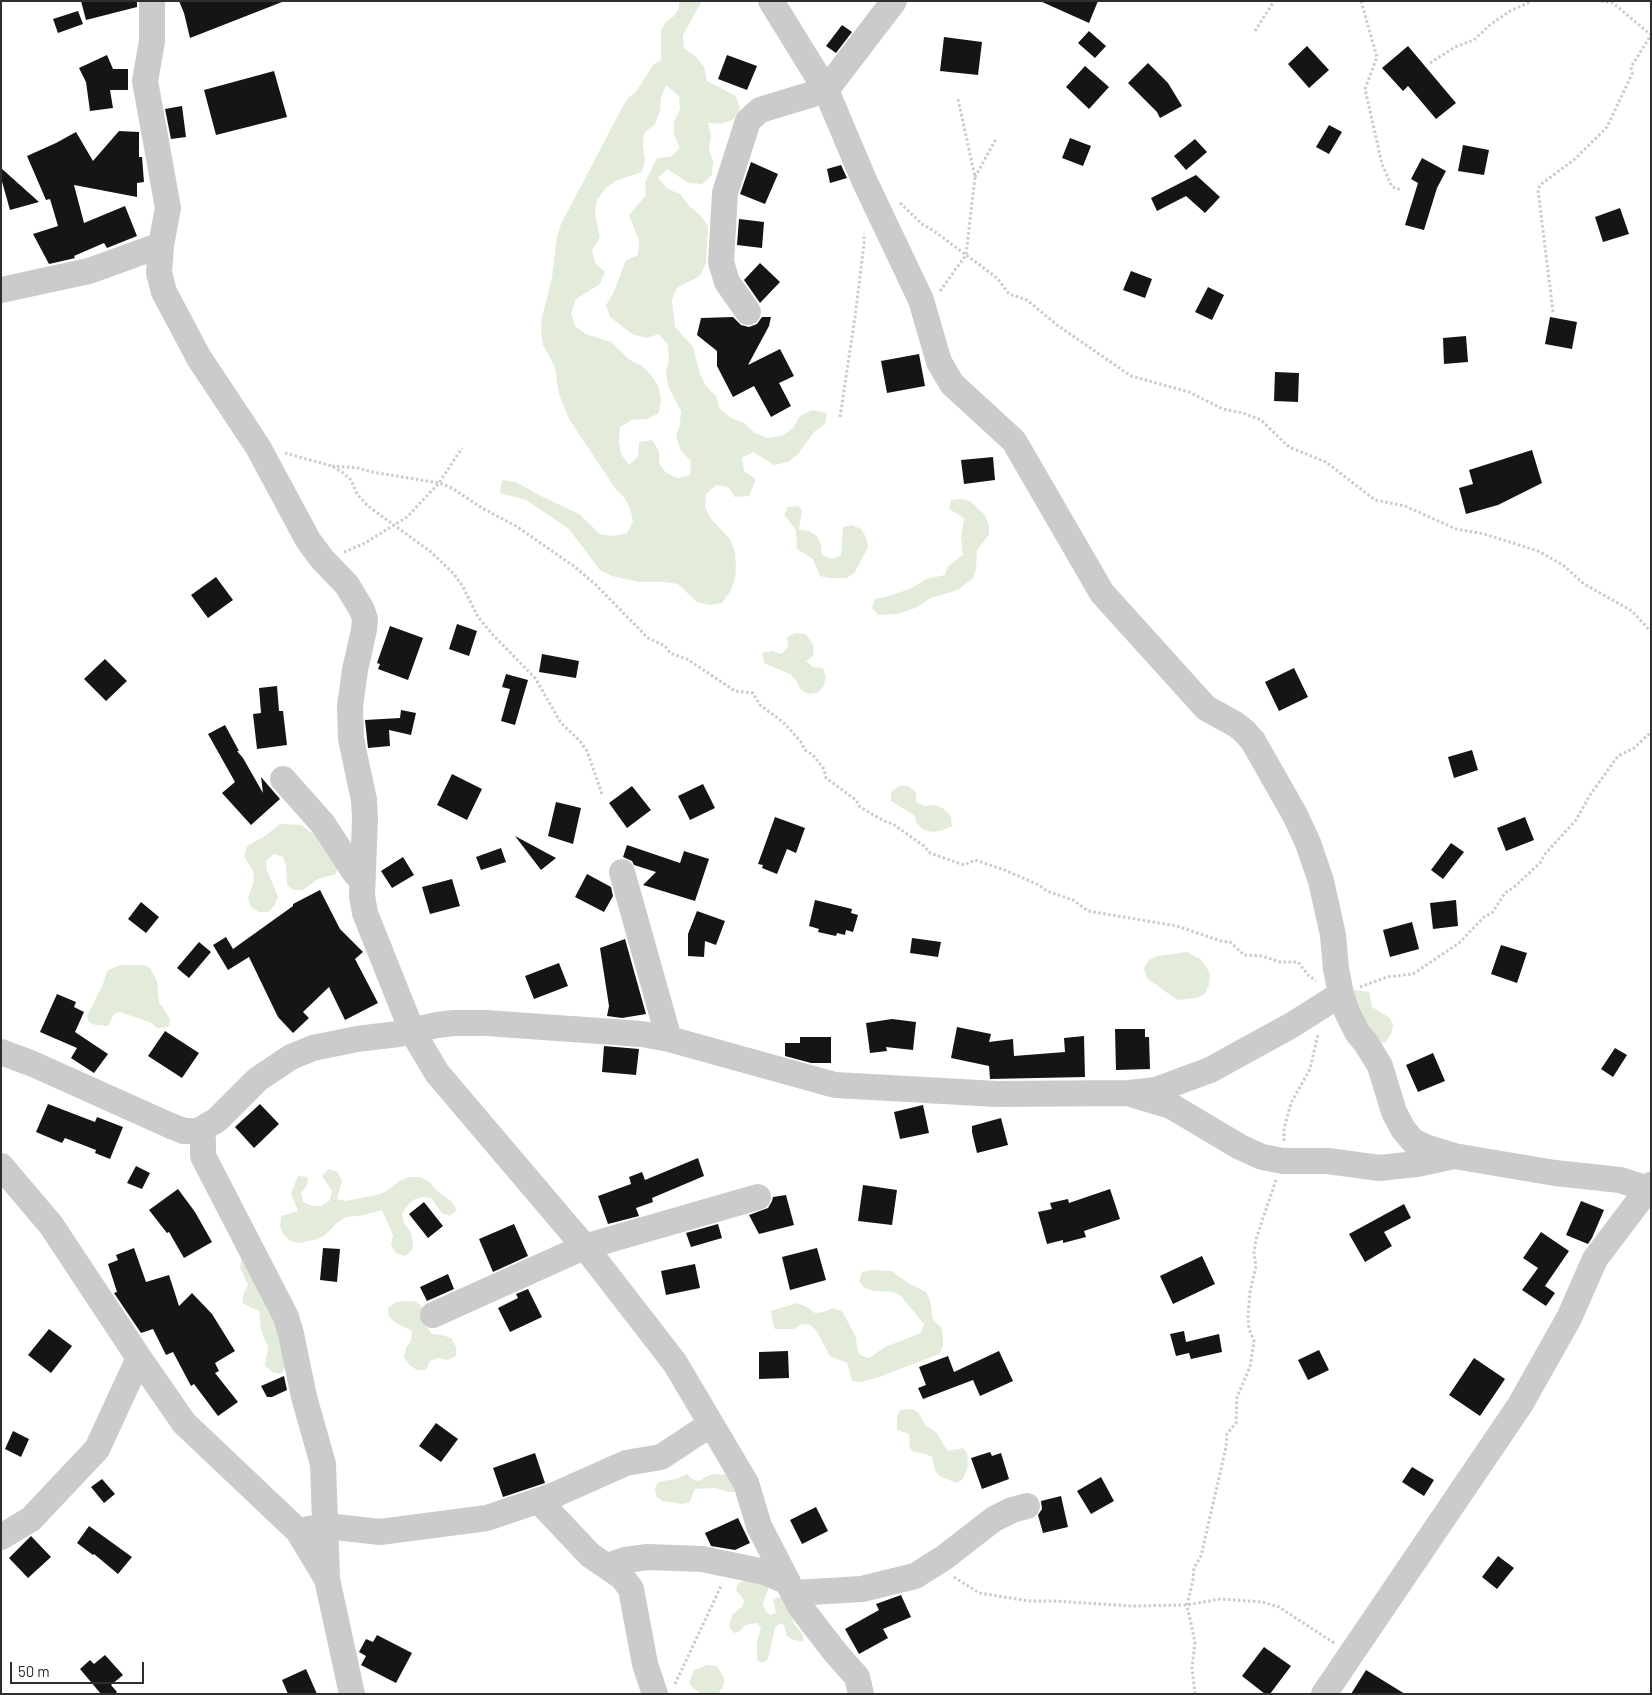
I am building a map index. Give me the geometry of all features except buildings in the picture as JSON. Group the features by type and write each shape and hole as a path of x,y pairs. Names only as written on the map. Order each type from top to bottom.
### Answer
{"street":[{"path":"152,1 152,41 145,81 168,208 161,245 159,273 164,292 203,363 258,448 308,540 322,559 347,585 362,610 365,619 364,630 355,670 350,706 351,739 364,800 362,880 365,913 412,1031 437,1073 584,1247 675,1363 746,1483 759,1526 801,1608 859,1685 879,1694"},
{"path":"771,1 826,90 864,180 922,304 939,362 952,384 1014,441 1102,593 1206,708 1244,730 1296,816 1308,843 1320,881 1333,934 1332,990 1380,1066 1394,1112 1403,1129 1413,1141 1454,1156 1555,1173 1620,1180 1649,1187 1596,1259 1569,1318 1520,1405 1324,1694"},
{"path":"748,312 727,282 721,262 725,193 748,121 760,110 826,90 894,1"},
{"path":"1,290 90,271 161,245"},
{"path":"283,779 323,824 362,880"},
{"path":"622,872 669,1039"},
{"path":"1,1052 33,1064 184,1131 198,1131 217,1120 258,1079 291,1057 313,1048 357,1039 398,1034 437,1025 486,1023 642,1034 669,1039 834,1085 997,1094 1129,1093 1156,1090 1210,1070 1332,990"},
{"path":"1129,1093 1171,1106 1240,1147 1262,1156 1283,1160 1328,1161 1379,1168 1417,1164 1454,1156"},
{"path":"198,1131 203,1139 203,1156 289,1326 304,1397 323,1464 327,1579 352,1694"},
{"path":"1,1166 51,1225 184,1423 298,1531 327,1579"},
{"path":"433,1315 584,1247 758,1197"},
{"path":"1,1537 31,1519 97,1449 139,1358"},
{"path":"298,1531 326,1526 380,1532 487,1518 539,1501 626,1463 661,1457 711,1424"},
{"path":"539,1501 590,1555 622,1577 631,1589 645,1664 664,1690"},
{"path":"607,1566 625,1560 648,1558 702,1559 765,1572 791,1588 871,1587 915,1576 994,1519 1012,1510 1027,1506"}],"path":[{"path":"1255,31 1274,1"},
{"path":"1361,1 1377,57 1365,89 1382,164 1392,187 1402,190"},
{"path":"1430,63 1455,47 1474,40 1491,24 1510,11 1532,1"},
{"path":"1553,312 1538,190 1540,185 1575,159 1607,127 1632,74 1631,67 1651,35 1613,2 1601,1"},
{"path":"922,304 936,298 966,255 975,177 958,99"},
{"path":"975,177 996,139"},
{"path":"895,198 922,224 997,278 1009,294 1027,300 1057,325 1131,376 1189,392 1222,409 1243,413 1262,420 1289,447 1326,462 1375,500 1405,506 1456,529 1484,534 1538,551 1563,565 1584,584 1632,611 1651,632"},
{"path":"840,417 859,290 864,226"},
{"path":"258,448 296,455 332,466 358,468 439,483 452,488 482,508 516,526 575,566 648,638 665,646 670,653 687,658 735,691 749,691 753,693 760,705 783,722 801,742 805,750 813,755 824,769 826,778 856,800 860,807 884,821 894,824 924,846 930,853 964,864 975,860 1002,868 1039,885 1046,891 1073,900 1088,911 1177,926 1221,941 1230,942 1244,955 1262,956 1280,962 1298,962 1309,976 1332,990 1387,977 1413,974 1459,943 1484,918 1492,913 1505,893 1540,863 1544,854 1576,820 1590,795 1618,756 1634,748 1651,732"},
{"path":"322,559 351,550 407,517 439,483 462,448"},
{"path":"332,466 351,480 357,494 368,506 431,552 454,574 463,587 478,617 493,636 535,678 561,722 587,751 602,794"},
{"path":"1195,1694 1192,1668 1195,1642 1187,1605 1194,1568 1201,1556 1226,1447 1227,1434 1236,1423 1237,1397 1250,1367 1254,1341 1249,1329 1248,1316 1250,1292 1256,1266 1254,1253 1256,1239 1283,1160 1284,1129 1291,1103 1310,1069 1332,990"},
{"path":"935,1563 979,1593 1002,1598 1132,1606 1187,1605 1220,1599 1262,1602 1279,1607 1351,1654"},
{"path":"664,1690 731,1566"}],"green space":[{"path":"679,1 702,1 683,35 684,48 695,56 704,67 707,81 736,96 740,109 733,120 721,124 708,123 711,135 709,149 713,161 712,175 702,184 689,183 667,169 658,178 668,189 680,194 708,226 706,263 700,276 677,288 672,300 675,327 693,347 700,374 706,386 716,396 720,409 731,418 744,423 755,433 768,438 782,436 793,428 800,416 812,410 827,413 825,424 814,432 798,454 788,462 774,465 753,452 742,458 744,471 756,479 749,496 735,497 728,487 716,485 706,494 705,507 711,519 730,539 735,552 736,566 735,579 730,592 722,603 710,605 697,602 678,584 639,582 612,576 600,570 569,529 526,500 500,493 502,480 516,482 579,514 600,534 613,536 627,533 633,521 630,508 624,497 615,488 569,419 559,394 555,367 543,345 542,317 552,278 557,236 561,224 623,106 628,98 636,92 653,65 661,60 661,30 679,8","holes":["666,85 679,96 680,109 674,122 674,135 680,148 670,157 657,158 645,182 646,195 629,215 639,241 638,255 626,260 613,294 606,305 610,317 632,334 646,338 659,334 668,345 669,359 666,372 668,386 681,411 676,437 681,451 691,461 690,475 678,478 666,473 659,463 659,451 652,440 639,442 638,456 629,465 621,454 619,441 620,427 632,420 647,419 659,413 661,399 658,386 642,366 630,360 611,342 586,334 575,326 571,313 576,299 600,284 605,272 595,263 592,250 600,238 595,213 597,200 605,189 615,181 642,172 645,159 644,133 655,124"]},
{"path":"961,499 970,501 985,515 989,525 989,535 977,550 976,569 973,578 958,590 931,598 915,608 897,614 878,615 872,608 875,599 910,589 926,579 945,575 948,566 963,555 961,537 964,518 949,509 951,500"},
{"path":"798,506 802,510 799,529 809,531 817,536 821,545 822,555 832,559 841,555 843,527 852,525 861,529 866,537 868,547 855,572 847,578 820,576 813,559 797,549 796,530 784,515 788,507"},
{"path":"796,633 806,634 814,646 813,656 806,661 813,667 823,668 826,677 823,687 817,693 808,694 800,689 796,680 790,674 764,663 762,653 772,651 781,654 788,647 787,637"},
{"path":"899,786 908,786 916,792 916,802 925,806 935,805 944,809 951,816 952,826 933,832 924,830 917,824 914,815 891,801 891,792"},
{"path":"280,824 302,825 310,832 319,832 338,865 336,874 318,879 303,890 294,890 287,885 286,866 283,857 274,854 266,861 267,870 278,897 274,906 268,912 259,912 251,907 248,898 254,880 253,871 244,856 247,846 265,836"},
{"path":"1187,952 1200,959 1206,966 1210,975 1209,985 1205,994 1197,998 1177,1000 1147,978 1144,968 1149,960 1157,956"},
{"path":"119,965 144,965 150,968 157,981 159,1002 170,1019 169,1026 157,1028 152,1023 120,1012 114,1014 108,1026 95,1025 89,1022 87,1016 103,984 107,971"},
{"path":"1355,990 1369,992 1372,1007 1390,1018 1393,1025 1392,1032 1385,1043 1378,1042 1349,993"},
{"path":"329,1169 338,1172 342,1181 337,1199 346,1201 376,1195 385,1192 401,1180 410,1177 420,1177 430,1182 435,1189 452,1202 457,1210 450,1216 442,1213 431,1198 422,1197 413,1200 402,1214 404,1223 410,1231 413,1240 412,1250 405,1256 396,1253 391,1245 393,1235 382,1210 346,1217 325,1235 317,1239 299,1243 290,1241 283,1234 280,1226 281,1216 298,1211 291,1193 298,1176 308,1177 307,1186 301,1193 303,1202 312,1206 322,1206 330,1200 332,1191 322,1176"},
{"path":"242,1259 265,1285 286,1366 281,1374 272,1372 265,1366 268,1347 261,1330 259,1311 242,1303 248,1285 240,1268"},
{"path":"872,1270 892,1271 908,1283 926,1292 930,1300 933,1320 941,1327 943,1336 943,1346 939,1354 879,1377 862,1382 852,1381 847,1363 830,1356 811,1325 802,1324 794,1329 775,1329 771,1311 797,1303 815,1313 833,1308 842,1311 856,1337 860,1355 869,1358 885,1347 921,1333 924,1324 901,1296 893,1292 874,1291 865,1288 859,1281 862,1272"},
{"path":"396,1302 417,1302 423,1308 426,1326 432,1334 451,1338 456,1347 456,1356 448,1360 438,1358 430,1361 426,1370 417,1370 409,1365 404,1357 406,1348 411,1341 412,1331 389,1317 388,1308"},
{"path":"907,1409 919,1413 925,1425 937,1433 949,1451 963,1448 967,1453 968,1467 963,1479 957,1483 939,1476 935,1470 932,1457 914,1452 909,1447 909,1434 897,1430 897,1416 900,1410"},
{"path":"728,1471 736,1492 715,1488 695,1489 690,1502 683,1504 662,1501 656,1496 655,1489 657,1483 676,1479 687,1474 692,1479 699,1481 710,1475 723,1475"},
{"path":"744,1581 768,1583 768,1590 763,1603 765,1610 770,1615 776,1613 773,1600 779,1597 786,1599 794,1624 803,1635 803,1642 791,1639 786,1635 782,1623 776,1626 768,1659 763,1663 757,1660 757,1641 761,1628 757,1623 744,1626 740,1631 734,1633 729,1627 732,1615 743,1606 744,1600 736,1590 738,1583"},
{"path":"707,1665 717,1666 724,1678 724,1685 718,1694 702,1694 689,1683 694,1670"}]}
